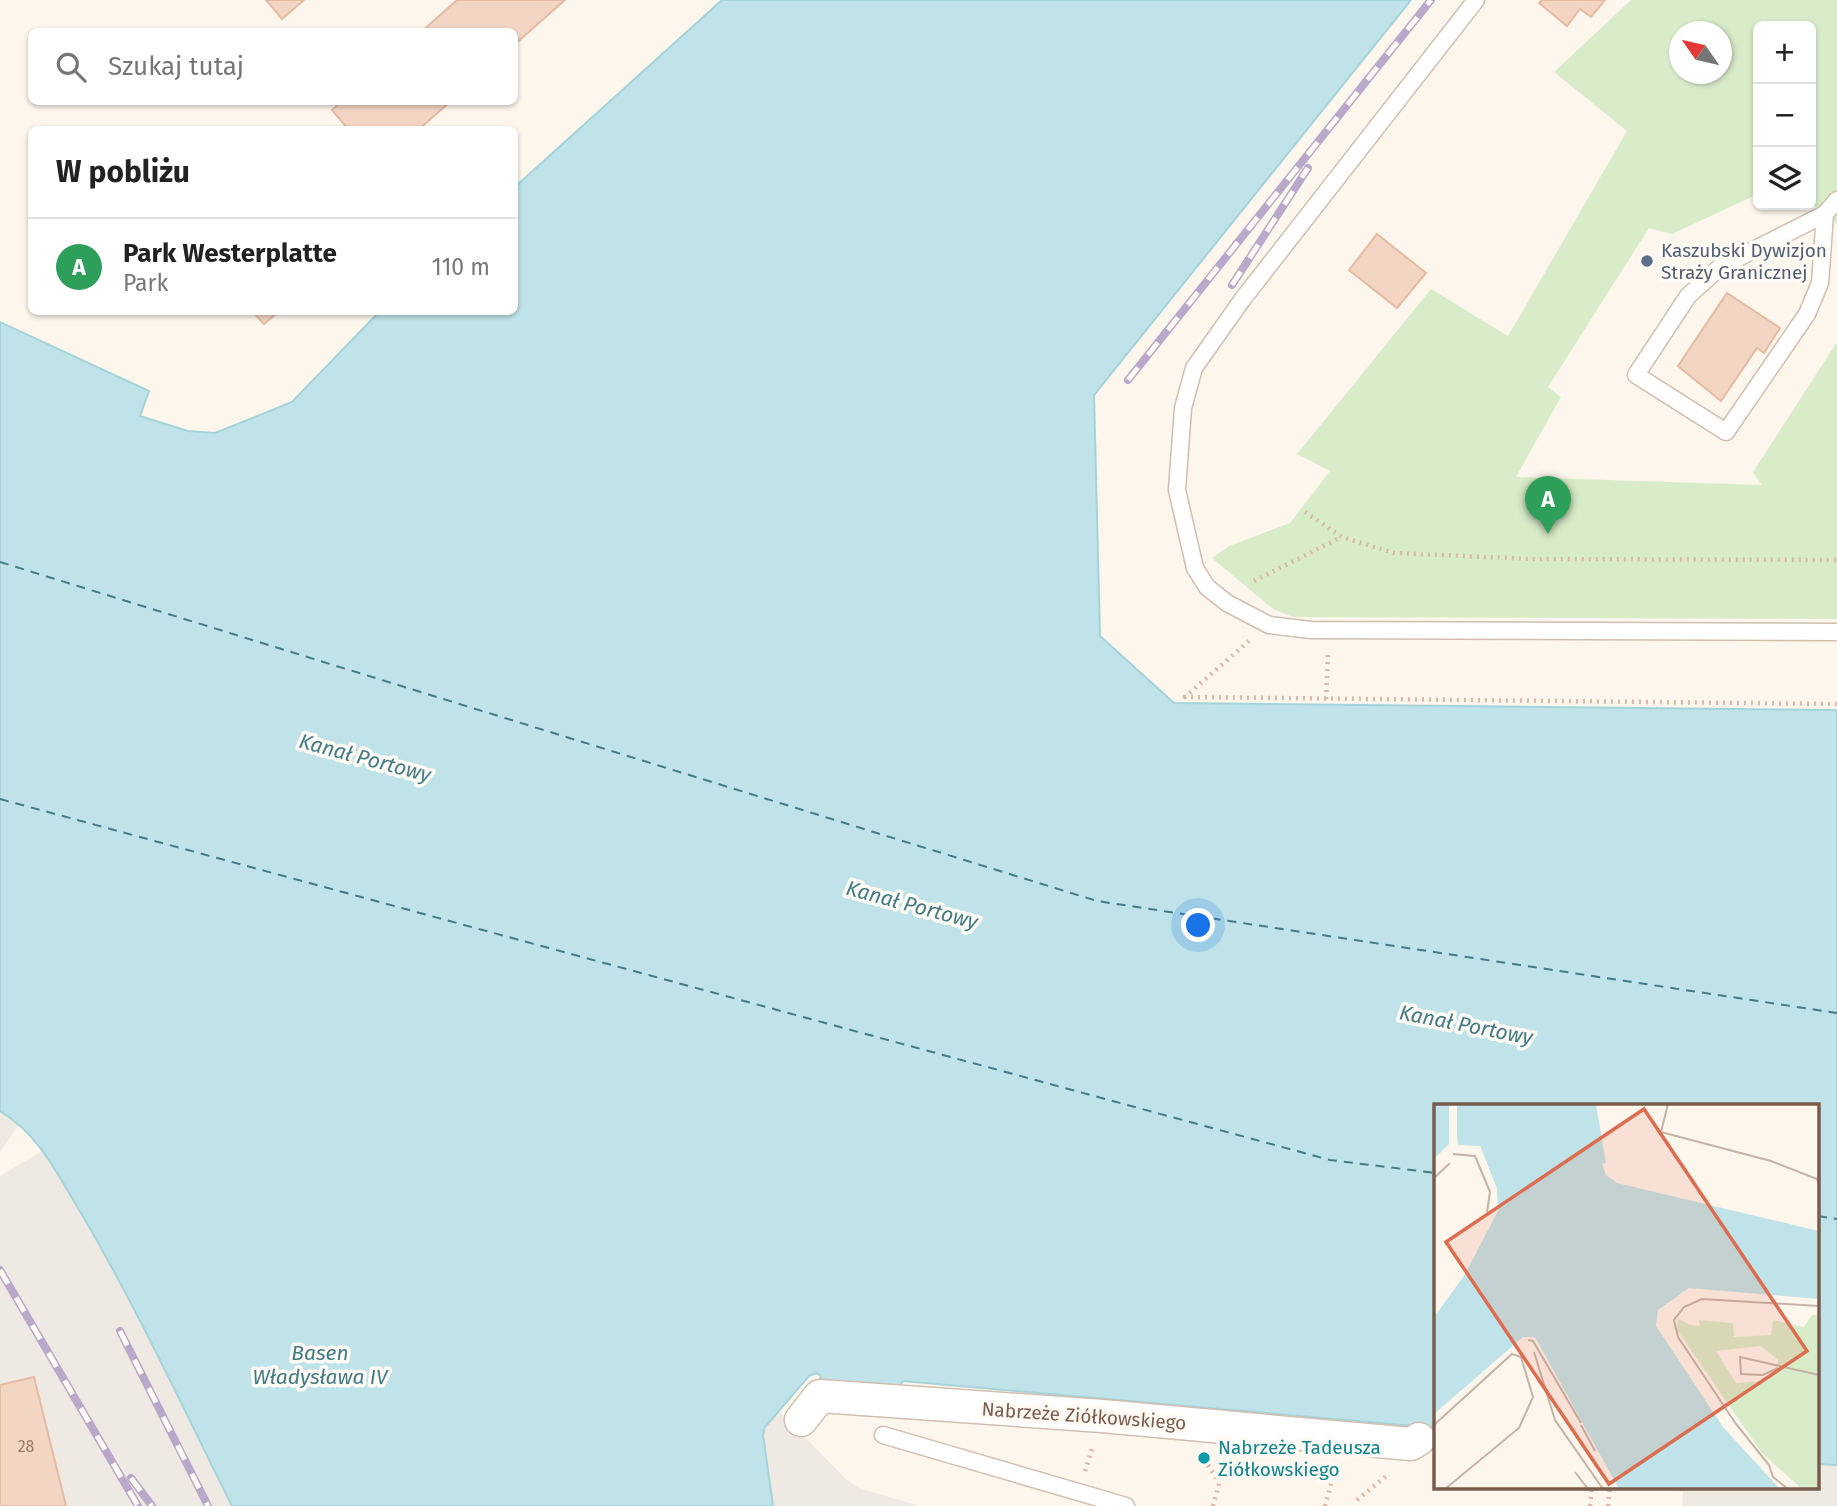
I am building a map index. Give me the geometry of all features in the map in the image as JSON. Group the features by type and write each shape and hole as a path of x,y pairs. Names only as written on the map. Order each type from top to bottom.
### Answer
{"street":[{"name":"Nabrzeże Ziółkowskiego","path":"801,1420 820,1396 1102,1416 1411,1444 1428,1440"}],"lane":[{"path":"1475,0 1242,299 1194,368 1183,408 1177,490 1195,568 1207,587 1227,603 1269,625 1328,630 1837,632"},
{"path":"1825,214 1820,283 1807,314 1726,432 1636,375 1688,296 1720,267 1825,214 1837,200"},
{"path":"883,1435 1126,1506"}],"path":[{"path":"1305,512 1342,537 1394,553 1532,559 1837,560"},
{"path":"1254,581 1342,537"},
{"path":"1269,625 1185,697 1837,704"},
{"path":"1326,699 1328,630"},
{"path":"1079,1492 1102,1416"},
{"path":"1213,1506 1235,1428"},
{"path":"1208,1465 1219,1482"},
{"path":"1590,1506 1592,1488"},
{"path":"1608,1506 1610,1488"}],"shaded area":[{"path":"0,1111 20,1123 0,1152"},
{"path":"44,1150 109,1261 232,1506 0,1506 0,1176"},
{"path":"779,1411 848,1481 862,1489 920,1506 483,1506 769,1480 763,1435 765,1427"},
{"path":"1820,1464 1837,1465 1837,1506 1682,1506 1683,1492 1669,1488 1820,1488"}],"green space":[{"path":"1631,0 1837,0 1837,223 1816,207 1816,21 1753,21 1753,196 1672,234 1649,228 1548,387 1561,397 1516,477 1762,485 1753,472 1837,342 1837,619 1293,617 1273,609 1212,558 1229,546 1290,523 1330,471 1297,454 1431,289 1508,336 1627,131 1554,72"}],"water":[{"path":"722,0 1411,0 1094,395 1100,636 1174,703 1837,710 1837,1465 1820,1464 1820,1104 1434,1104 1434,1428 903,1381 893,1394 824,1389 820,1375 816,1373 809,1376 765,1427 763,1435 773,1506 232,1506 102,1249 64,1184 37,1143 14,1120 0,1111 0,322 149,391 140,416 188,431 215,433 292,402 376,315 518,315 518,184"}],"building":[{"path":"266,0 304,0 282,19"},
{"path":"457,0 565,0 518,41 518,28 426,28"},
{"path":"1542,0 1605,0 1591,17 1580,9 1567,26 1539,3"},
{"path":"338,105 447,105 423,126 346,126 332,110"},
{"path":"1377,234 1426,273 1397,308 1349,270"},
{"path":"1727,293 1780,328 1764,353 1757,348 1721,401 1678,366"},
{"path":"256,315 274,315 264,324"},
{"path":"34,1377 66,1506 0,1506 0,1385"}],"ferry route":[{"path":"0,562 1097,901 1837,1013"},
{"path":"0,799 1330,1160 1434,1173"},
{"path":"1820,1216 1837,1219"}],"railway":[{"path":"1128,380 1431,0"},
{"path":"1232,285 1308,168"},
{"path":"0,1270 138,1506"},
{"path":"120,1331 208,1506"},
{"path":"131,1478 152,1506"}],"place":[{"name":"Kaszubski Dywizjon Straży Granicznej","path":"1647,261"},
{"name":"Park Westerplatte","path":"1548,534"},
{"name":"Nabrzeże Tadeusza Ziółkowskiego","path":"1204,1458"}],"water label":[{"name":"Kanał Portowy","path":"365,758"},
{"name":"Kanał Portowy","path":"912,905"},
{"name":"Kanał Portowy","path":"1466,1025"},
{"name":"Basen Władysława IV","path":"320,1365"}]}
